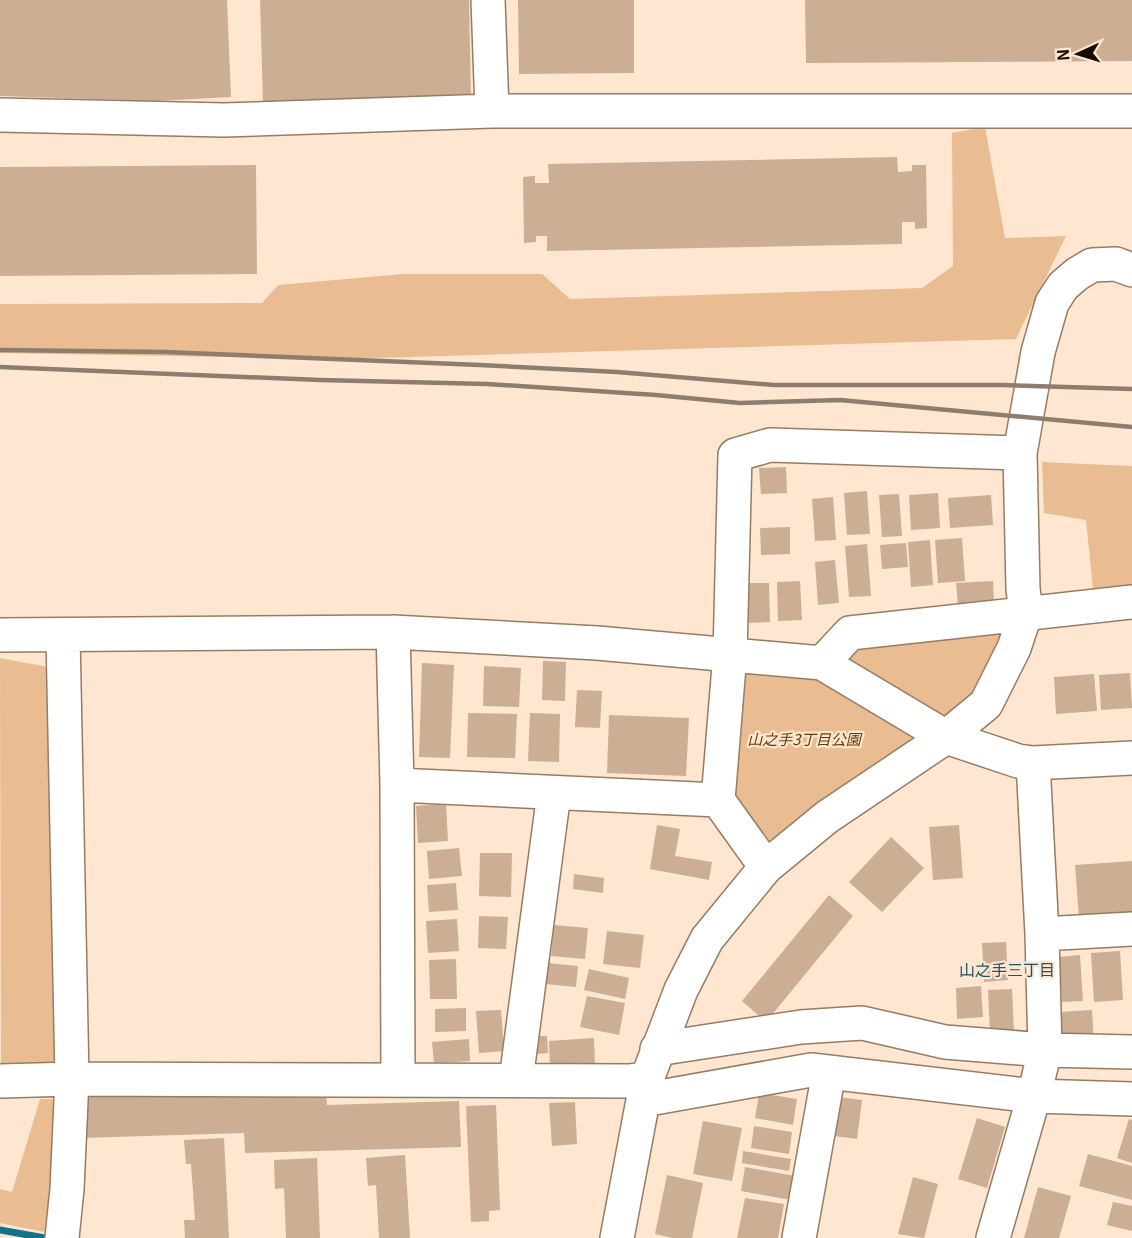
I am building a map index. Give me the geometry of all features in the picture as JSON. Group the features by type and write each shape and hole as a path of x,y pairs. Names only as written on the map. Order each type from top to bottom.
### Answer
{"street":[{"path":"488,0 492,111"},
{"path":"0,116 224,120 492,111 1132,111"},
{"path":"617,1238 649,1076 681,990 707,939 766,867 827,817 946,737 986,704 1014,648 1026,612 1023,589 1020,453 1038,352 1052,303 1063,286 1092,265 1116,264 1132,270"},
{"path":"766,867 718,800 730,654 735,455 770,445 1020,453"},
{"path":"822,663 850,633 1132,602"},
{"path":"393,632 397,785 398,1079"},
{"path":"0,635 393,632 597,643 822,663 946,737 1018,761 1033,763 1132,758"},
{"path":"62,1238 67,1189 72,1079 63,635"},
{"path":"993,1238 1035,1096 1045,1050 1042,934 1033,763"},
{"path":"397,785 718,800"},
{"path":"516,1080 554,793"},
{"path":"1042,934 1132,929"},
{"path":"0,1082 72,1079 630,1081 801,1027 862,1023 945,1042 1045,1050 1132,1052"},
{"path":"649,1076 812,1070 1035,1096 1132,1099"},
{"path":"799,1238 829,1072"}],"green space":[{"path":"985,127 1005,238 1066,236 1016,339 342,359 0,353 0,304 262,303 278,285 403,274 542,274 570,299 922,288 953,266 952,133"},
{"path":"1042,462 1132,466 1132,594 1094,599 1086,520 1044,513"},
{"name":"山之手3丁目公園","path":"1012,623 979,694 771,852 731,797 740,661 855,642"},
{"path":"0,658 54,668 57,1063 1,1067"},
{"path":"40,1099 62,1099 50,1233 0,1223 0,1189 12,1192"}],"building":[{"path":"0,0 227,0 231,97 156,101 0,96"},
{"path":"260,0 469,0 471,98 263,103"},
{"path":"518,0 634,0 634,73 519,74"},
{"path":"805,0 1132,0 1132,61 806,63"},
{"path":"897,157 898,172 912,171 912,165 926,165 927,228 915,229 915,222 902,222 902,244 547,251 547,236 536,236 536,242 524,243 523,177 535,176 535,183 549,183 548,164"},
{"path":"256,165 257,274 0,276 0,167"},
{"path":"786,467 787,493 761,494 759,468"},
{"path":"867,491 870,534 847,535 844,493"},
{"path":"938,493 940,528 911,530 909,495"},
{"path":"899,494 902,536 882,537 879,495"},
{"path":"991,495 993,525 950,528 948,498"},
{"path":"833,497 836,540 815,541 812,499"},
{"path":"790,527 790,554 761,555 760,528"},
{"path":"962,538 965,581 938,583 935,540"},
{"path":"930,540 933,585 911,587 908,542"},
{"path":"906,543 908,567 882,569 880,545"},
{"path":"867,544 871,596 849,597 845,546"},
{"path":"835,560 839,603 818,605 815,562"},
{"path":"800,581 802,620 778,621 777,582"},
{"path":"993,581 994,604 958,606 956,583"},
{"path":"746,583 769,583 770,622 747,623"},
{"path":"543,661 566,662 565,701 542,700"},
{"path":"422,663 454,665 450,758 419,757"},
{"path":"484,666 521,668 519,707 483,706"},
{"path":"1130,673 1132,708 1101,710 1099,675"},
{"path":"1094,674 1097,711 1056,714 1054,677"},
{"path":"577,690 602,691 600,728 575,727"},
{"path":"468,713 517,714 515,758 467,757"},
{"path":"530,713 560,714 559,762 528,761"},
{"path":"609,715 689,718 686,776 607,773"},
{"path":"446,804 448,841 418,843 416,806"},
{"path":"657,825 680,829 675,856 712,862 709,880 650,869"},
{"path":"959,825 963,878 933,880 929,827"},
{"path":"891,837 924,868 882,912 849,882"},
{"path":"459,848 462,876 429,879 427,851"},
{"path":"480,853 512,853 511,897 479,896"},
{"path":"1132,861 1132,914 1079,918 1075,865"},
{"path":"574,874 604,878 603,893 573,889"},
{"path":"456,883 458,910 429,912 427,885"},
{"path":"829,895 853,916 766,1022 742,1001"},
{"path":"479,916 508,917 506,949 478,948"},
{"path":"457,919 459,951 428,953 426,921"},
{"path":"554,925 588,928 585,959 551,956"},
{"path":"607,931 644,935 640,968 603,964"},
{"path":"1006,942 1008,980 984,982 982,943"},
{"path":"1120,951 1123,1000 1094,1002 1091,953"},
{"path":"1080,955 1083,1001 1062,1002 1059,957"},
{"path":"456,959 457,999 430,999 429,960"},
{"path":"548,963 578,966 576,987 545,984"},
{"path":"589,969 629,978 625,999 584,990"},
{"path":"981,986 983,1017 957,1019 956,988"},
{"path":"1012,989 1014,1032 990,1033 988,990"},
{"path":"587,996 625,1003 619,1035 580,1027"},
{"path":"466,1008 466,1031 435,1032 435,1009"},
{"path":"501,1010 504,1051 479,1053 476,1011"},
{"path":"1092,1010 1094,1044 1063,1046 1060,1012"},
{"path":"534,1036 547,1036 548,1053 535,1054"},
{"path":"594,1038 595,1065 550,1067 549,1041"},
{"path":"469,1039 470,1061 434,1063 432,1042"},
{"path":"326,1090 327,1105 459,1101 461,1147 245,1153 244,1133 80,1138 79,1097"},
{"path":"759,1093 797,1099 793,1125 755,1118"},
{"path":"838,1097 862,1100 857,1139 834,1136"},
{"path":"575,1102 577,1144 552,1146 549,1103"},
{"path":"496,1105 500,1210 489,1211 489,1221 471,1222 466,1106"},
{"path":"977,1118 1005,1127 987,1188 958,1179"},
{"path":"1129,1119 1132,1120 1132,1163 1117,1158"},
{"path":"703,1121 742,1128 732,1181 693,1174"},
{"path":"754,1126 792,1132 789,1154 751,1148"},
{"path":"224,1138 229,1238 185,1238 184,1220 195,1220 191,1164 186,1164 184,1140"},
{"path":"743,1151 791,1159 789,1171 742,1163"},
{"path":"1088,1154 1132,1166 1132,1200 1079,1186"},
{"path":"405,1155 410,1238 379,1238 376,1185 368,1186 366,1158"},
{"path":"317,1158 320,1238 286,1238 284,1188 275,1189 274,1160"},
{"path":"745,1167 795,1176 791,1200 741,1191"},
{"path":"667,1175 703,1183 692,1238 673,1238 655,1234"},
{"path":"913,1177 938,1184 924,1238 898,1234"},
{"path":"1038,1187 1071,1196 1059,1238 1024,1238"},
{"path":"745,1198 784,1204 778,1238 737,1238"},
{"path":"1113,1202 1132,1206 1132,1231 1107,1225"}],"waterway":[{"path":"0,1230 45,1238"}],"railway":[{"path":"0,350 165,352 480,365 617,372 774,385 1002,385 1132,389"},
{"path":"0,367 320,380 487,384 740,403 840,400 1132,427"}],"district":[{"name":"山之手三丁目","path":"1007,970"}]}
